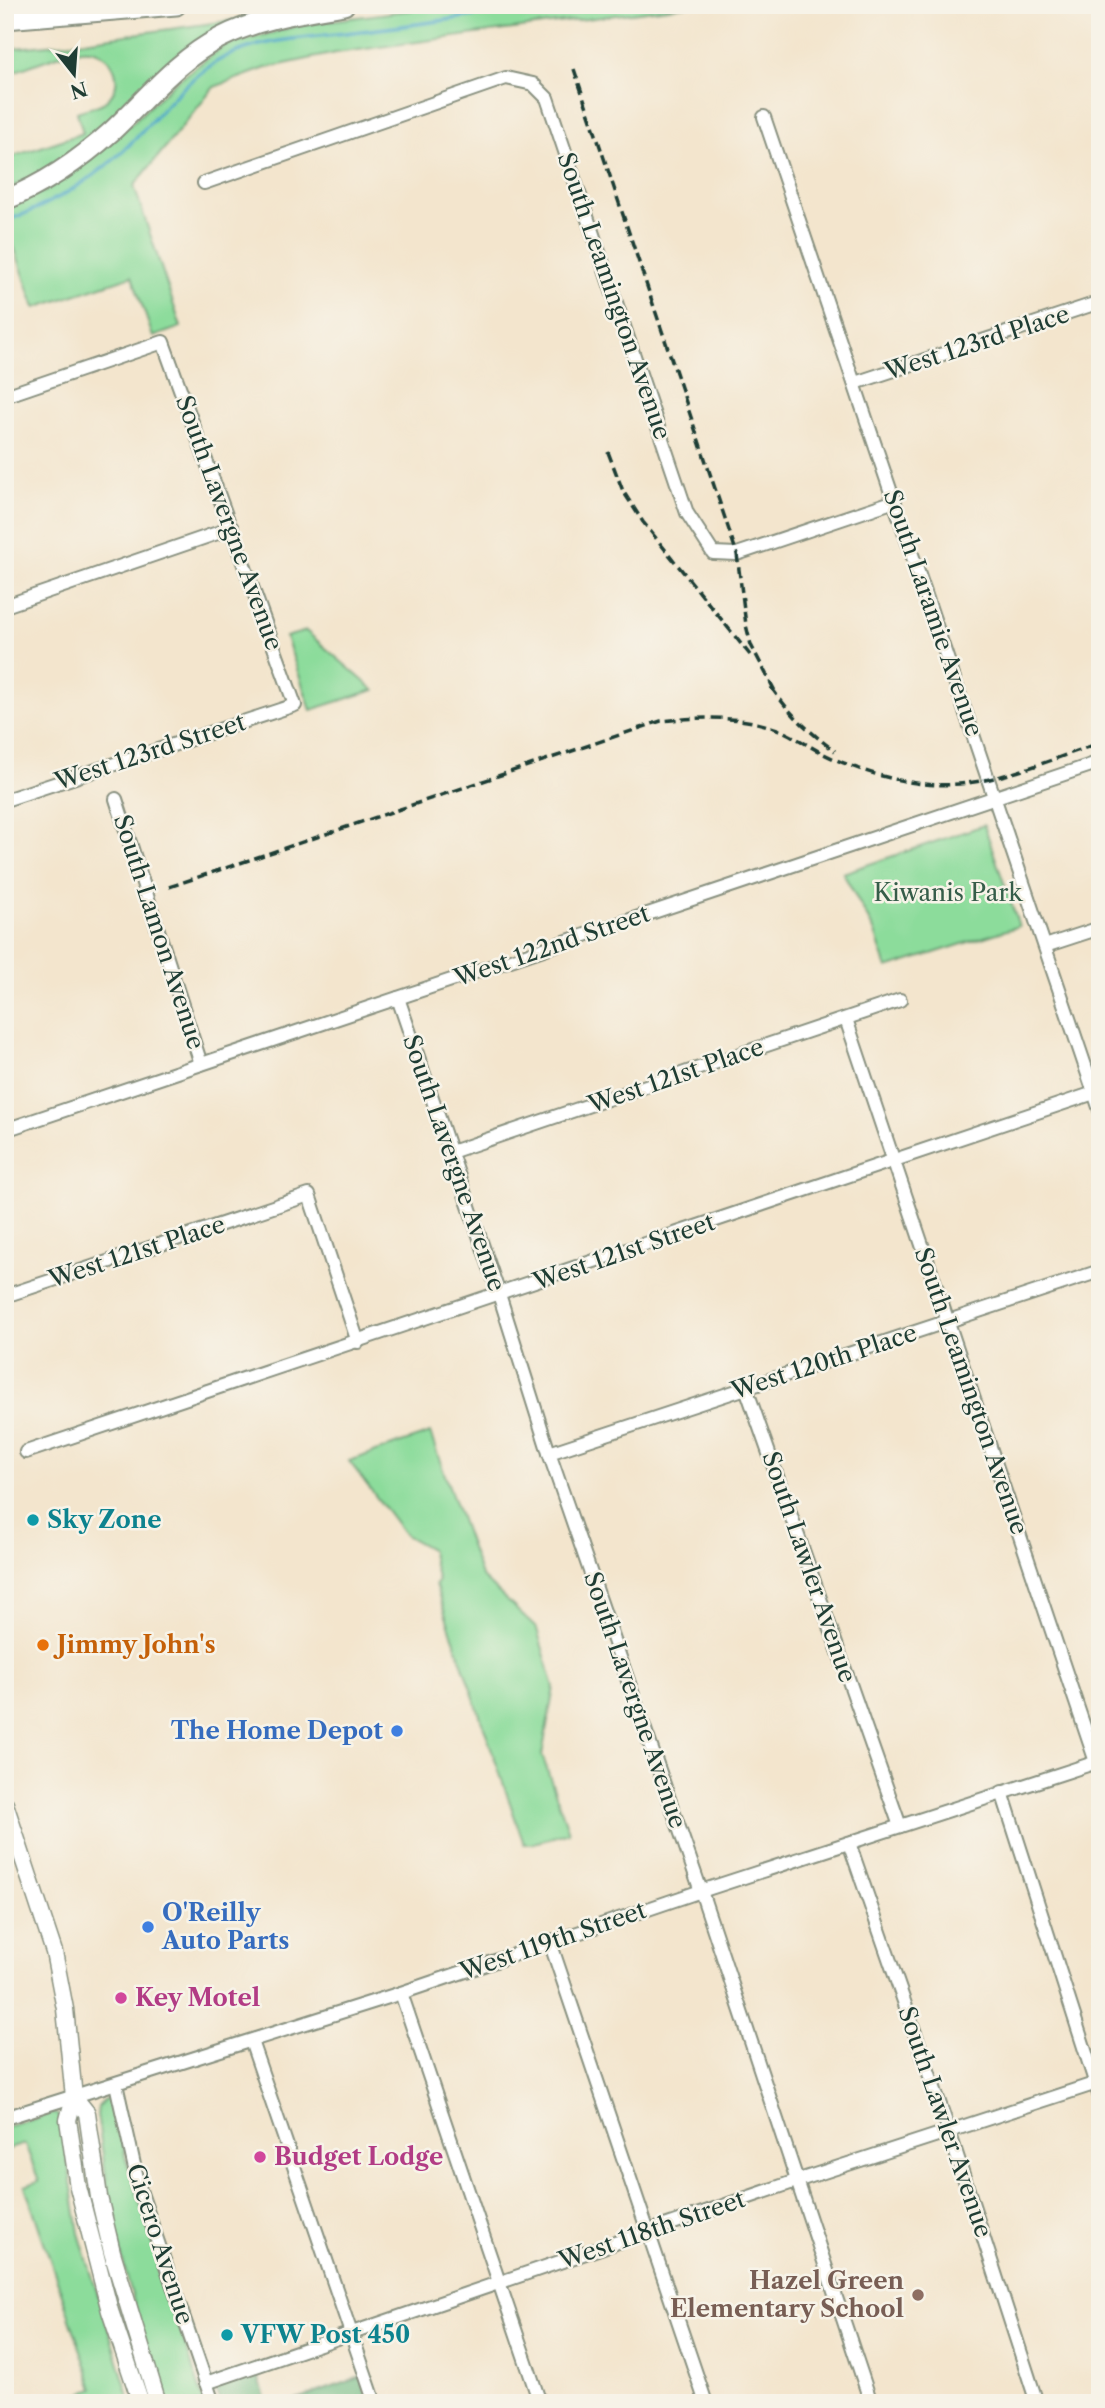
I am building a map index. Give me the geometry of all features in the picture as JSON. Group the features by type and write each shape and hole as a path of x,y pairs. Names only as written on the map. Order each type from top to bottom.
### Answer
{"highway":[{"path":"5,19 176,5"},
{"path":"5,200 55,176 110,133 186,60 220,38 261,21 344,5"}],"main road":[{"name":"Cicero Avenue","path":"5,1804 54,1952 65,2009 74,2097 68,2120 78,2187 107,2300 141,2403"},
{"name":"Cicero Avenue","path":"74,2097 87,2113 99,2197 112,2252 158,2403"}],"street":[{"path":"1096,5 1100,16"},
{"name":"South Leamington Avenue","path":"204,183 506,78 533,84 547,98 687,513 713,553 737,554 895,500"},
{"name":"South Laramie Avenue","path":"764,117 1045,946 1097,1090 1100,1110"},
{"name":"West 123rd Place","path":"855,383 1100,302"},
{"name":"South Lavergne Avenue","path":"5,396 163,342 295,705"},
{"path":"5,606 232,528"},
{"name":"West 123rd Street","path":"5,800 295,705"},
{"name":"West 122nd Street","path":"5,1130 1100,762"},
{"name":"South Lamon Avenue","path":"116,799 201,1064"},
{"path":"1045,946 1100,928"},
{"name":"South Lavergne Avenue","path":"398,998 499,1294 549,1453 701,1891 871,2403"},
{"name":"West 121st Place","path":"451,1152 900,1000"},
{"name":"South Leamington Avenue","path":"846,1019 1098,1762"},
{"name":"West 121st Street","path":"26,1452 894,1161 1097,1090"},
{"name":"West 121st Place","path":"5,1296 309,1195 358,1342"},
{"name":"West 120th Place","path":"549,1453 1100,1271"},
{"name":"South Lawler Avenue","path":"746,1388 900,1826"},
{"name":"West 119th Street","path":"5,2118 401,1993 701,1891 1098,1762"},
{"path":"1002,1792 1098,2083 1100,2097"},
{"name":"South Lawler Avenue","path":"849,1843 949,2131 1037,2403"},
{"path":"550,1942 706,2403"},
{"path":"401,1993 540,2403"},
{"path":"251,2041 375,2403"},
{"name":"West 118th Street","path":"206,2383 796,2181 1098,2083"},
{"name":"Cicero Avenue","path":"116,2084 139,2187 213,2403"}],"green space":[{"path":"450,5 690,5 336,53 266,68 214,87 134,186 181,327 153,337 132,276 35,308 10,235 5,236 5,206 45,191 115,139 174,83 224,46 304,24"},
{"path":"242,19 58,163 5,191 5,159 83,133 77,112 103,103 115,89 116,81 112,65 99,53 90,50 61,55 5,75 5,49"},
{"path":"306,631 374,690 311,710 286,637"},
{"name":"Kiwanis Park","path":"984,825 1019,926 887,968 874,930 843,873"},
{"path":"430,1433 481,1576 537,1629 554,1687 542,1755 569,1832 531,1844 524,1844 435,1584 438,1581 430,1549 405,1535 349,1461"},
{"path":"104,2100 116,2104 119,2113 125,2156 204,2403 166,2403 157,2377 132,2297 113,2217 97,2115 98,2107"},
{"path":"54,2113 61,2117 79,2233 131,2403 56,2403 94,2389 25,2186 39,2181 25,2144 5,2150 5,2127"},
{"path":"256,2370 267,2403 220,2403 214,2385"},
{"path":"361,2377 369,2403 288,2403"}],"waterway":[{"path":"5,221 58,198 92,176 122,152 187,84 211,65 239,51 284,40 417,24 535,5"}],"railway":[{"path":"574,69 737,554 751,645 776,693"},
{"path":"608,452 623,491 643,522 750,655"},
{"path":"771,687 800,722 835,751"},
{"path":"169,887 661,721 719,718 763,724 783,731 848,765 886,777 925,784 970,783 992,778 1100,743"},
{"path":"5,2398 13,2403"}],"place":[{"name":"Sky Zone","path":"33,1520"},
{"name":"Jimmy John's","path":"43,1645"},
{"name":"The Home Depot","path":"397,1731"},
{"name":"O'Reilly Auto Parts","path":"148,1927"},
{"name":"Key Motel","path":"121,1998"},
{"name":"Budget Lodge","path":"260,2157"},
{"name":"Hazel Green Elementary School","path":"918,2295"},
{"name":"VFW Post 450","path":"227,2335"}]}
